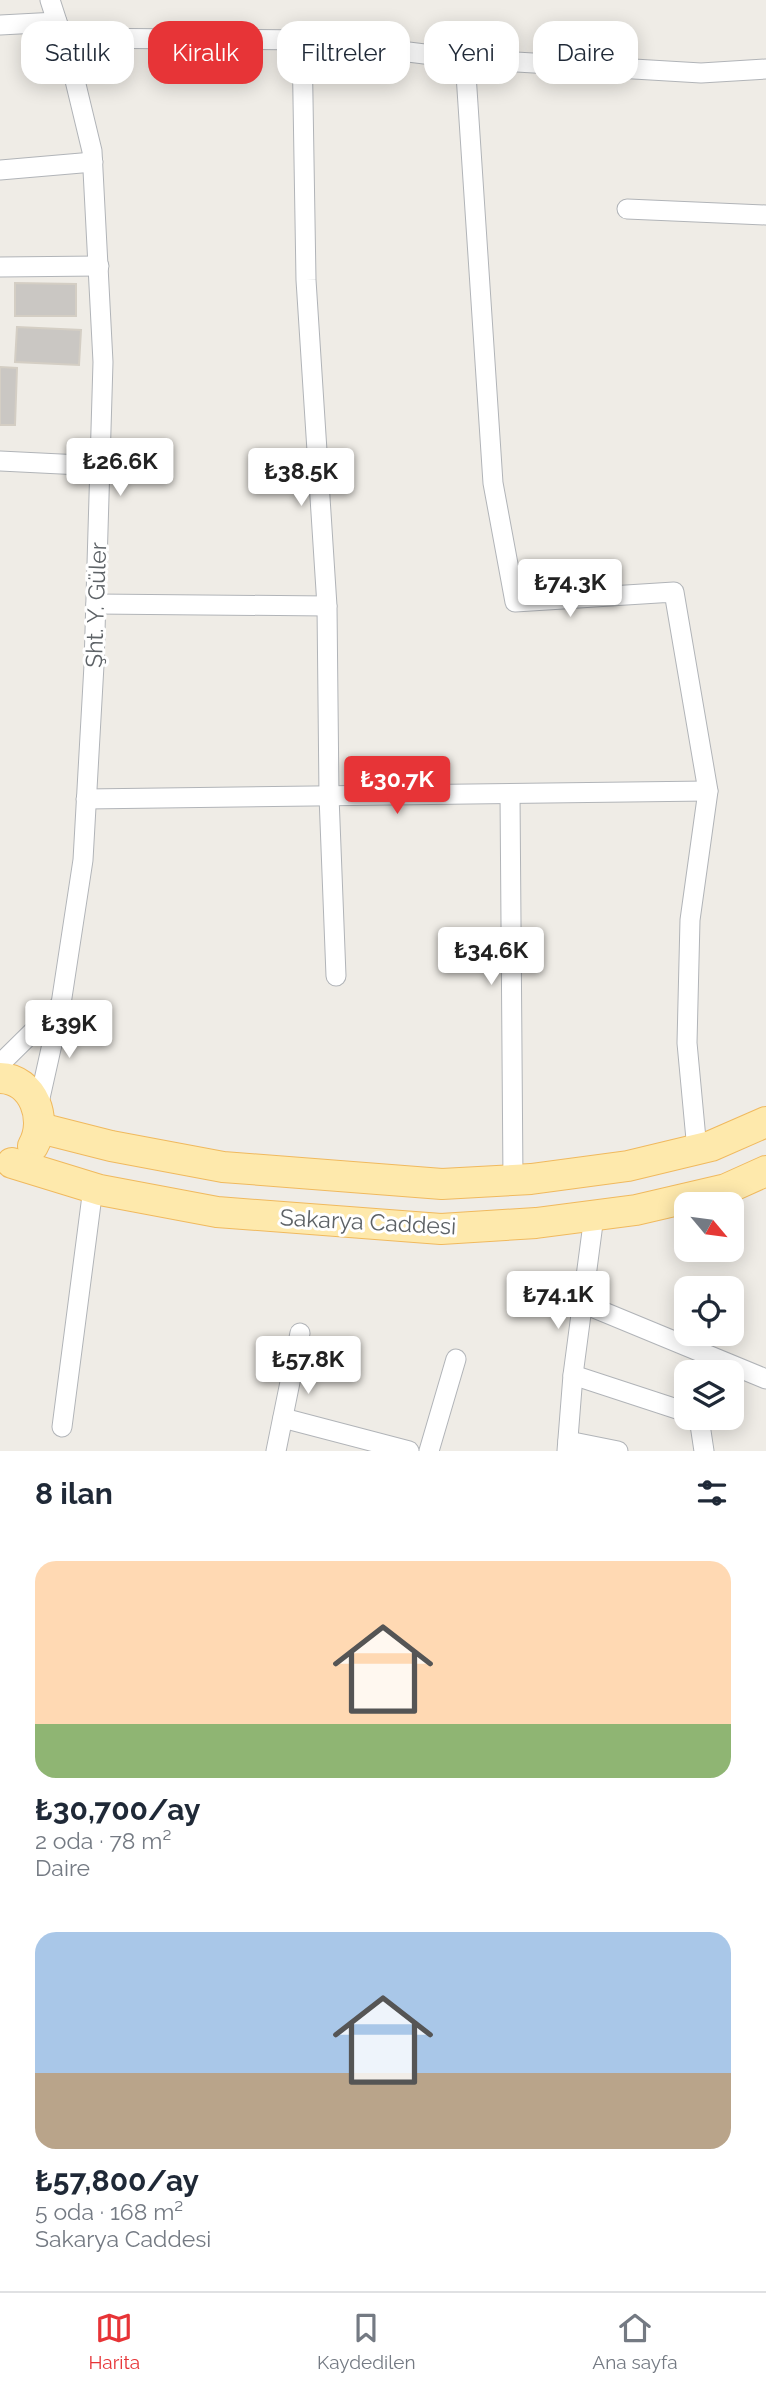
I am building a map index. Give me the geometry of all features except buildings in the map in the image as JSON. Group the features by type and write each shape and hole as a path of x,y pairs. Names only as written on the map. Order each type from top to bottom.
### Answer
{"main road":[{"path":"1,1065 31,1094 39,1118 35,1143 25,1155 6,1164"},
{"name":"Sakarya Caddesi","path":"39,1118 111,1146 223,1167 442,1184 513,1180 628,1166 711,1146 766,1122"},
{"name":"Sakarya Caddesi","path":"6,1164 93,1188 217,1212 441,1229 536,1223 636,1210 726,1189 766,1171"}],"street":[{"name":"Şht. Y. Güler","path":"50,0 57,21"},
{"path":"0,25 21,27"},
{"path":"134,33 277,39"},
{"path":"519,62 701,73 766,69"},
{"name":"Şht. Y. Güler","path":"39,1118 61,1004 83,860 96,604 103,362 99,266 93,162 74,84"},
{"path":"303,84 306,280 327,606 329,796 336,976"},
{"path":"467,84 493,484 515,602 674,592 708,791 690,920 687,1043 697,1150"},
{"path":"0,170 93,162"},
{"path":"627,209 766,215"},
{"path":"0,267 99,266"},
{"path":"0,461 100,466"},
{"path":"96,604 327,606"},
{"path":"86,799 708,791"},
{"path":"510,794 513,1180"},
{"path":"1,1065 61,1004"},
{"path":"62,1427 93,1188"},
{"path":"594,1216 573,1375 568,1446 618,1451"},
{"path":"582,1303 766,1379"},
{"path":"276,1451 300,1333"},
{"path":"429,1451 456,1359"},
{"path":"573,1375 674,1408"},
{"path":"283,1418 410,1451"},
{"path":"701,1430 704,1451"}]}
